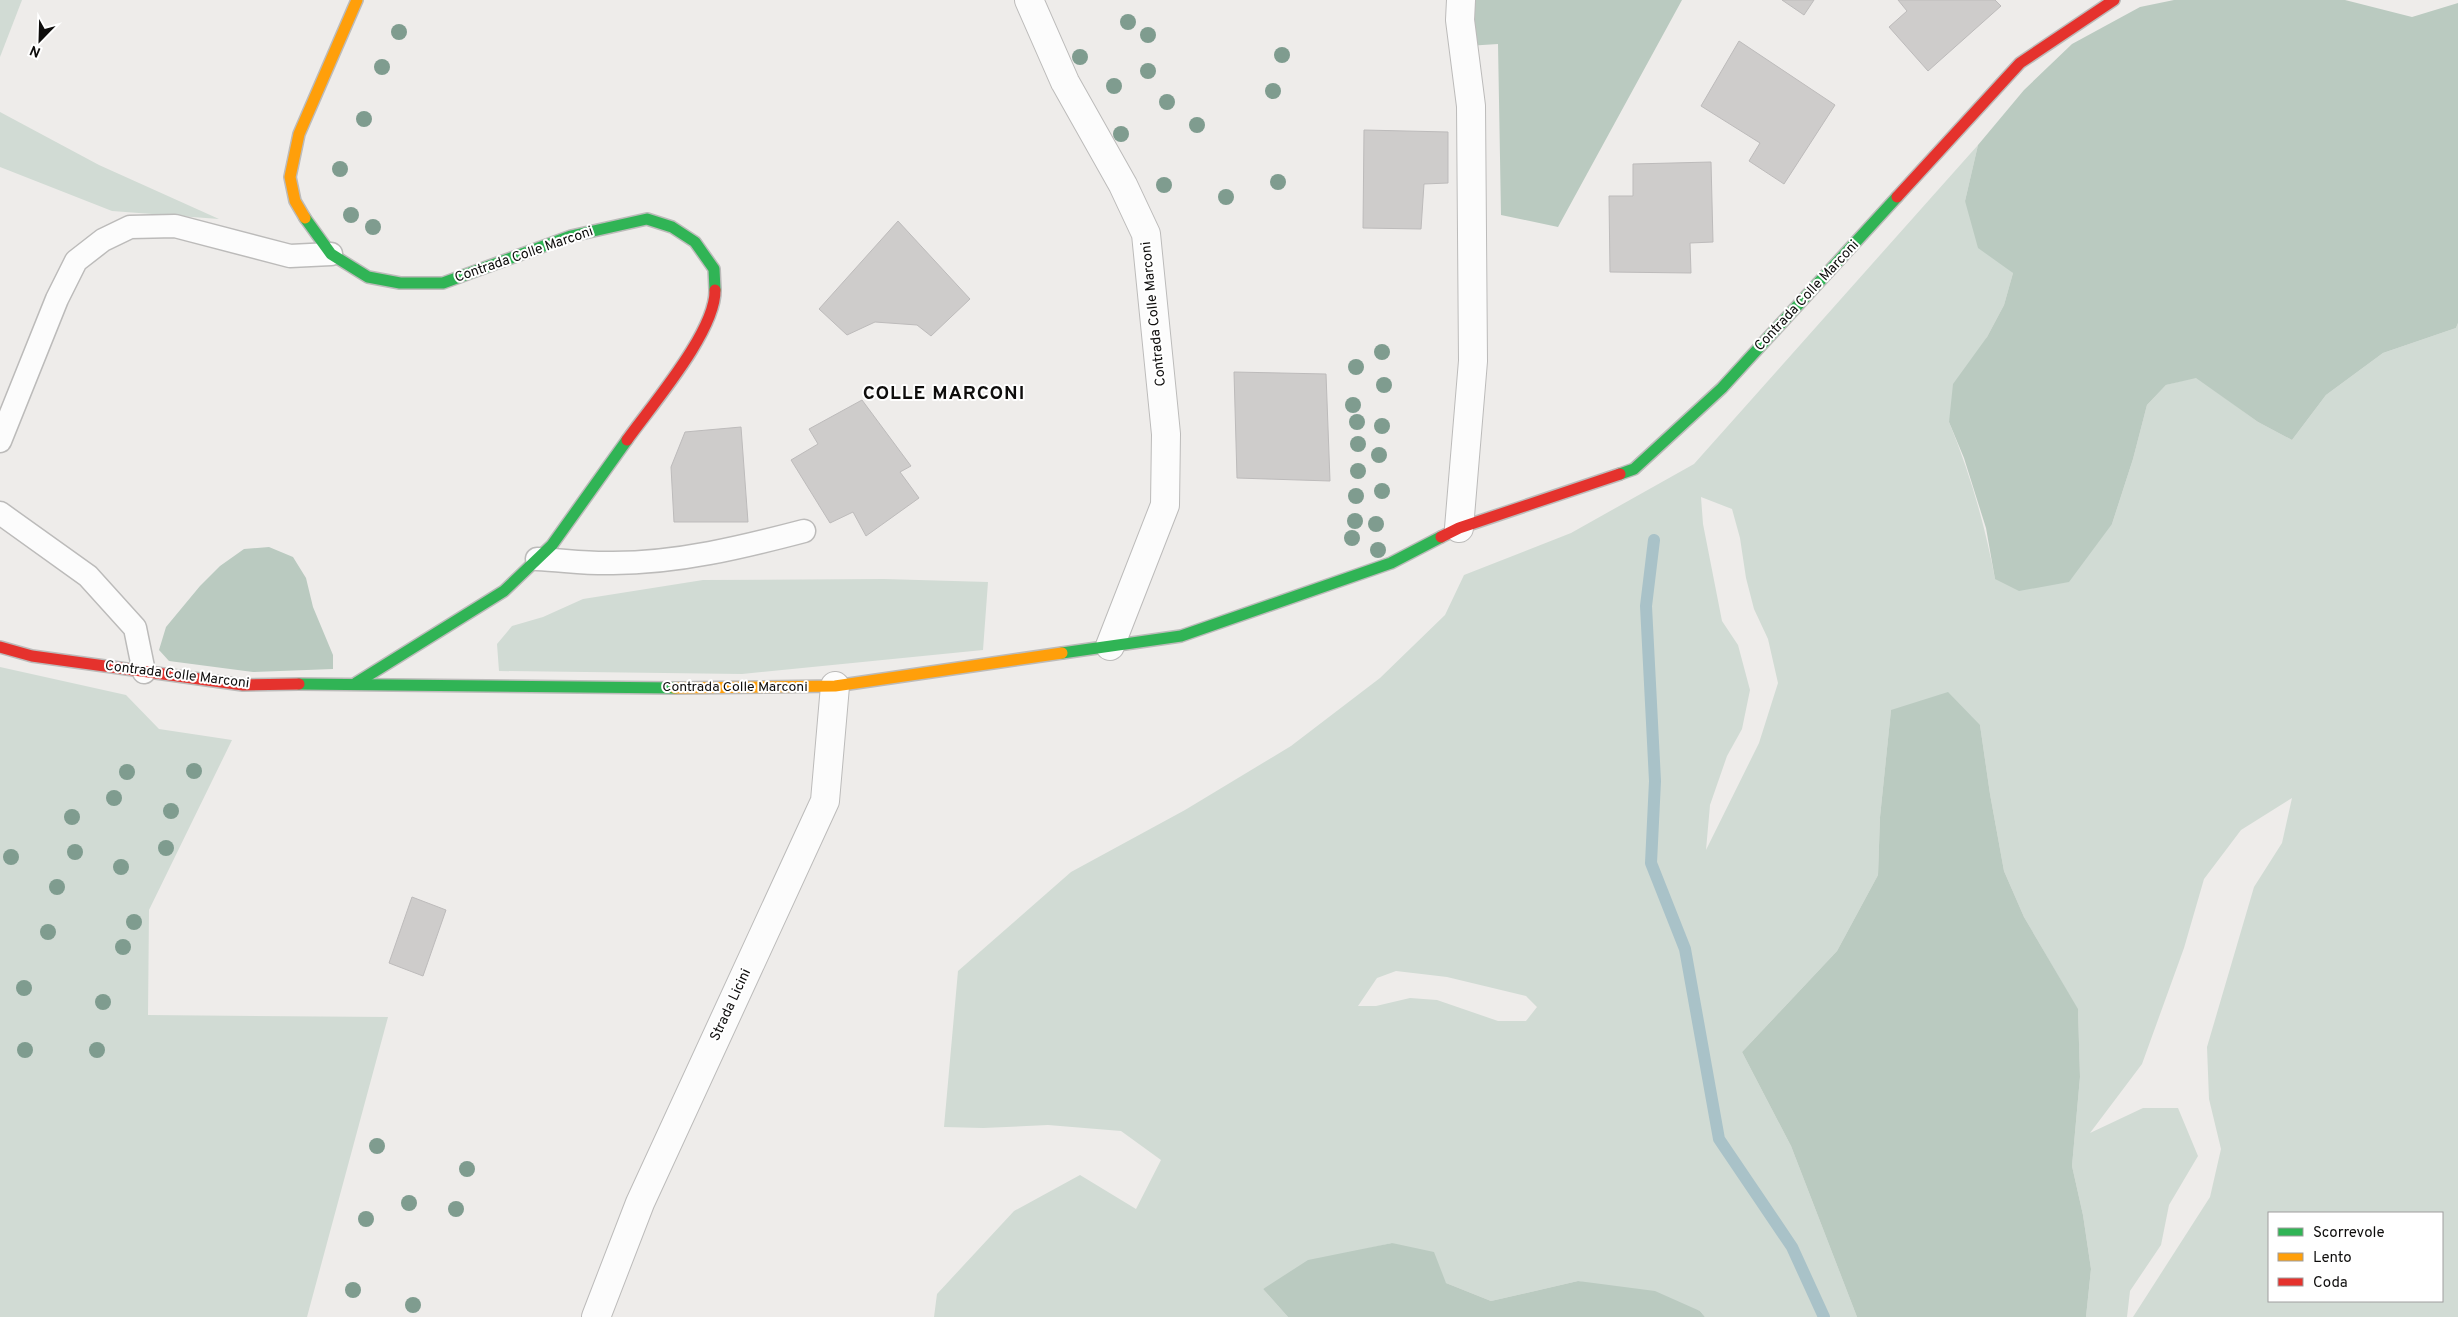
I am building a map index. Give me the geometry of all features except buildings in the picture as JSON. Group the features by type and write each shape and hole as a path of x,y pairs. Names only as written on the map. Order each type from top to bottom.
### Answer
{"street":[{"name":"Contrada Colle Marconi","path":"356,683 504,591 552,545 700,338 710,316 715,296 714,269 695,242 672,227 647,218 571,236 443,283 400,283 368,276 331,254 308,223 296,200 290,177 299,134 357,0"},
{"name":"Contrada Colle Marconi","path":"1028,0 1065,82 1123,185 1146,234 1166,434 1165,505 1110,646"},
{"path":"1459,528 1473,360 1471,106 1460,20 1461,0"},
{"name":"Contrada Colle Marconi","path":"0,647 32,656 243,684 356,683 704,688 835,686 1181,636 1391,563 1459,528 1634,469 1722,388 2020,63 2114,0"},
{"name":"Strada Licini","path":"596,1317 640,1203 825,801 835,686"}],"lane":[{"path":"0,441 54,308 76,261 103,240 130,227 175,226 290,256 331,254"},
{"path":"0,513 88,576 135,628 144,672"},
{"path":"537,559 614,564 673,558 739,548 804,531"}],"shaded area":[{"path":"0,0 22,0 0,57"},
{"path":"1464,0 1682,0 1558,227 1501,215 1498,44 1467,46"},
{"path":"2174,0 2345,0 2412,17 2458,3 2458,323 2456,328 2383,353 2326,395 2292,440 2258,422 2196,378 2166,385 2147,405 2133,459 2112,524 2069,582 2019,591 1995,579 1986,528 1964,458 1949,422 1953,384 1987,337 2004,305 2013,273 1978,248 1965,201 1978,145 2024,90 2072,44 2140,7"},
{"path":"0,112 99,165 219,219 112,211 0,167"},
{"path":"1978,145 1965,201 2013,273 2004,305 1987,337 1949,422 1964,460 1976,499 1995,579 2112,524 2133,459 2147,405 2166,385 2196,377 2258,422 2292,440 2326,395 2383,353 2456,328 2458,323 2458,1317 2133,1317 2210,1197 2221,1149 2209,1099 2207,1047 2254,887 2282,843 2292,798 2241,830 2204,879 2184,948 2142,1064 2090,1133 2143,1108 2178,1108 2198,1156 2169,1205 2161,1245 2130,1291 2127,1317 2086,1317 2091,1269 2083,1215 2072,1166 2080,1077 2078,1010 2024,917 2004,871 1980,725 1891,710 1880,817 1878,875 1837,951 1742,1052 1791,1146 1857,1317 1705,1317 1700,1311 1578,1281 1491,1301 1446,1283 1392,1243 1361,1250 1263,1289 1288,1317 934,1317 937,1294 1014,1211 1080,1175 1136,1209 1161,1160 1121,1131 1048,1125 983,1128 944,1127 958,971 1071,872 1185,810 1291,746 1380,678 1445,615 1464,575 1571,533 1694,464","holes":["1701,497 1732,509 1740,538 1746,578 1754,609 1768,639 1778,683 1759,743 1706,850 1710,805 1727,756 1742,729 1750,690 1738,645 1722,621 1703,524","1396,971 1447,977 1526,996 1537,1007 1526,1021 1498,1021 1437,1000 1410,998 1376,1006 1358,1006 1377,978"]},
{"path":"269,547 293,557 306,578 313,607 333,655 333,669 253,672 169,661 159,650 166,627 200,586 220,566 244,549"},
{"path":"884,579 988,582 983,650 742,674 499,671 497,644 512,626 543,617 583,599 703,580"},
{"path":"0,667 126,695 159,729 232,740 149,910 148,1015 388,1017 307,1317 0,1317"},
{"path":"1948,692 1980,725 2004,871 2024,917 2078,1009 2080,1077 2072,1166 2083,1215 2091,1269 2086,1317 1857,1317 1791,1146 1742,1052 1837,951 1878,875 1880,817 1891,710"},
{"path":"1392,1243 1434,1252 1446,1283 1491,1301 1578,1281 1655,1291 1700,1311 1705,1317 1288,1317 1263,1289 1308,1260"}],"waterway":[{"path":"1654,540 1646,606 1655,781 1651,863 1685,949 1719,1139 1792,1247 1824,1317"}],"traffic: fast":[{"path":"1620,474 1634,469 1722,388 1897,197"},
{"path":"305,218 331,254 368,277 400,283 443,283 571,236 647,219 672,227 695,242 714,269 715,290"},
{"path":"356,683 504,591 552,545 627,440"},
{"path":"1062,653 1181,636 1391,563 1441,537"},
{"path":"299,684 675,688"}],"traffic: slow":[{"path":"305,218 295,201 290,177 299,134 357,0"},
{"path":"675,688 835,686 1062,653"}],"traffic: jam":[{"path":"1897,197 2020,63 2114,0"},
{"path":"627,440 681,367 694,346 713,307 715,290"},
{"path":"1441,537 1459,528 1620,474"},
{"path":"0,647 32,656 243,685 299,684"}],"district":[{"name":"COLLE MARCONI","path":"944,394"}]}
